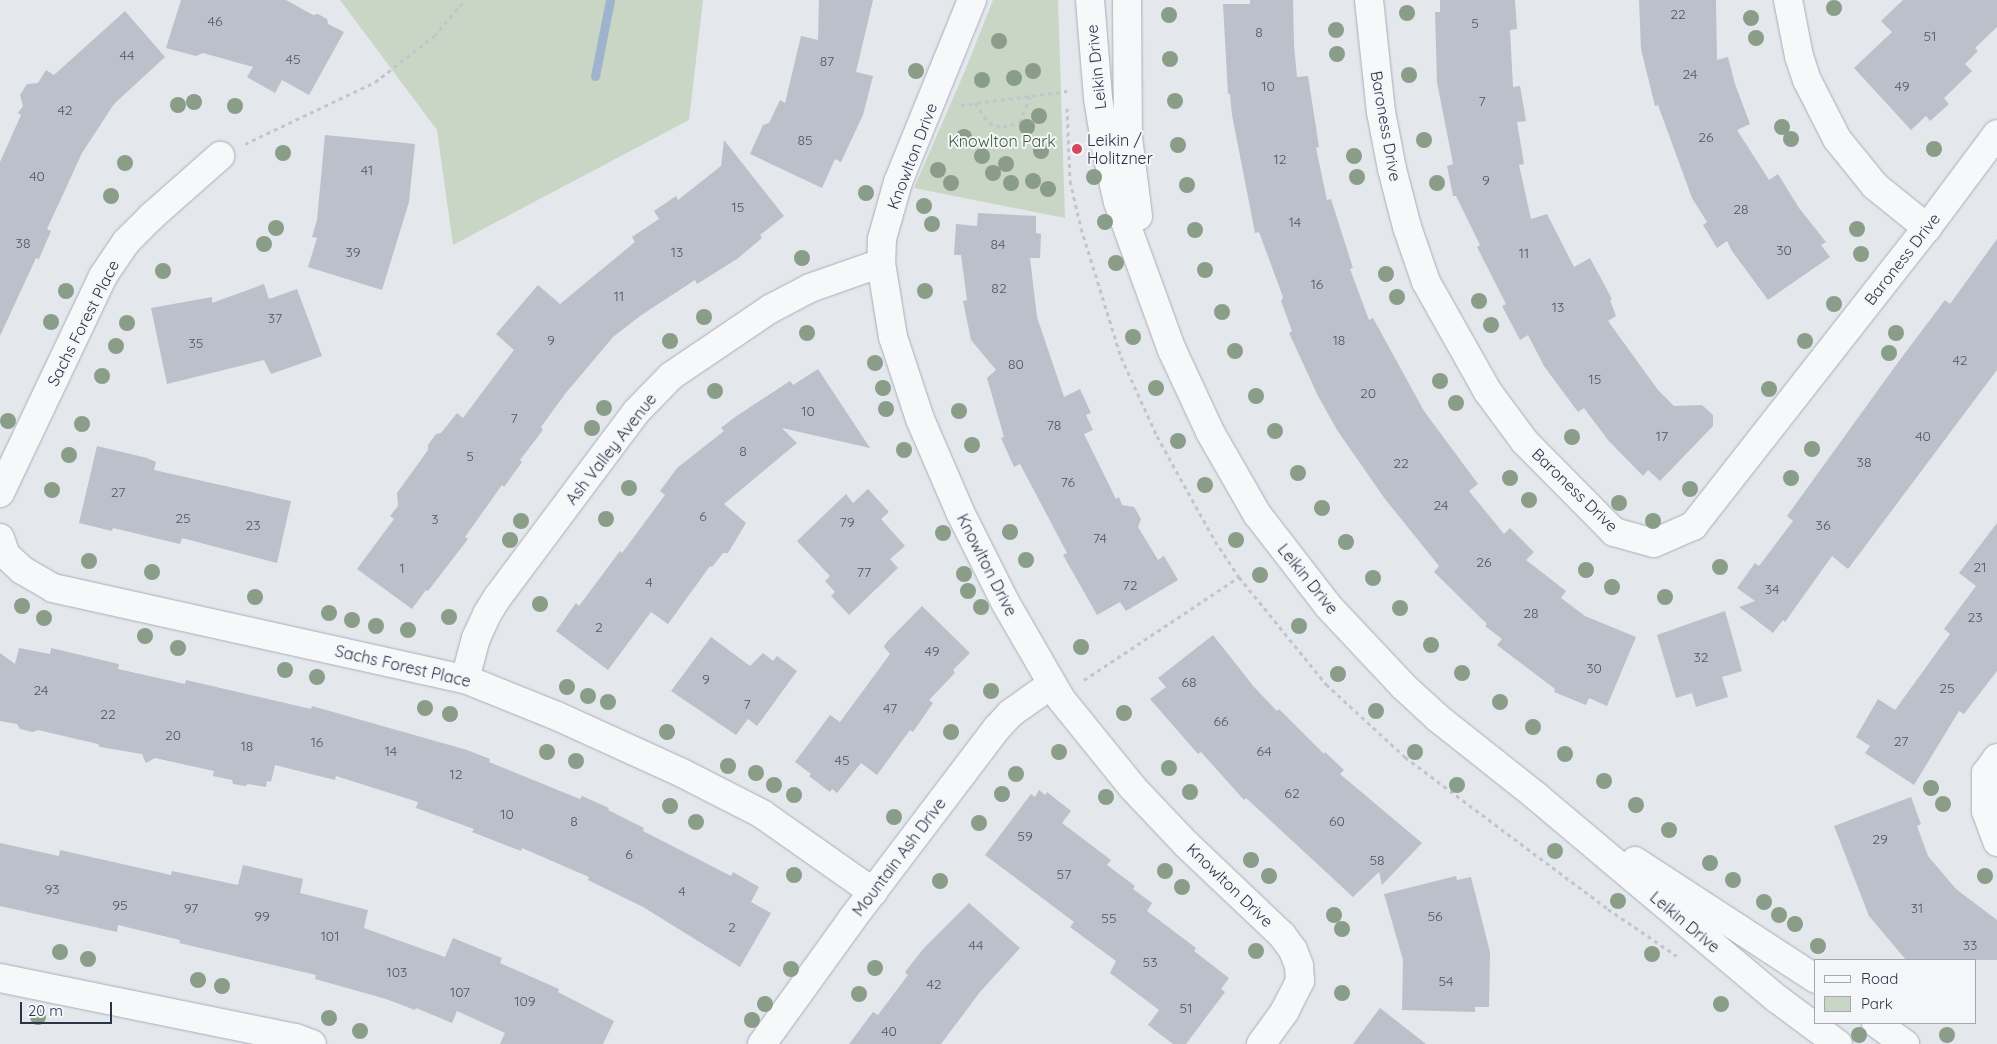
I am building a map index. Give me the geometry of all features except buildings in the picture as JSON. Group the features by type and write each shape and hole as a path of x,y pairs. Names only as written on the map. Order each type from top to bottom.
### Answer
{"street":[{"name":"Knowlton Drive","path":"972,0 929,110 898,182 882,239 880,263 892,337 920,418 964,520 1005,602 1056,692 1133,788 1186,844 1282,935 1293,950 1299,966 1300,981 1285,1011 1261,1044"},
{"name":"Leikin Drive","path":"1090,0 1098,98 1107,154 1118,202 1155,306 1210,432 1231,472 1257,514 1328,606 1403,686 1776,998 1838,1044"},
{"name":"Leikin Drive","path":"1127,0 1128,137 1134,191 1155,306"},
{"name":"Baroness Drive","path":"1369,0 1381,112 1392,169 1407,227 1426,282 1488,392 1525,442 1614,532 1654,543 1693,526 1927,228 1997,134"},
{"path":"1788,0 1799,56 1808,80 1837,139 1875,186 1927,228"},
{"name":"Sachs Forest Place","path":"0,494 103,276 126,242 220,156"},
{"name":"Ash Valley Avenue","path":"465,679 476,638 497,598 636,412 671,376 770,309 810,288 880,263"},
{"name":"Sachs Forest Place","path":"0,538 6,556 22,570 53,588 465,679 566,720 684,774 762,814 872,892"},
{"name":"Mountain Ash Drive","path":"762,1044 872,892 997,728 1011,713 1056,692"},
{"path":"1997,758 1986,773 1986,811 1997,842"},
{"name":"Leikin Drive","path":"1536,796 1814,978"},
{"path":"0,978 287,1036 312,1044"},
{"path":"1877,1024 1905,1044"}],"path":[{"path":"220,156 375,82 434,36 465,0"},
{"path":"929,110 1067,91"},
{"path":"974,103 989,123 1003,127 1020,122 1030,95"},
{"path":"1056,692 1082,681 1240,578"}],"green space":[{"path":"340,0 703,0 689,120 453,245 437,130"},
{"name":"Knowlton Park","path":"993,0 1058,0 1065,218 914,188 964,73"}],"waterway":[{"path":"595,76 610,0"}],"place":[{"name":"Leikin / Holitzner","path":"1077,149"}]}
